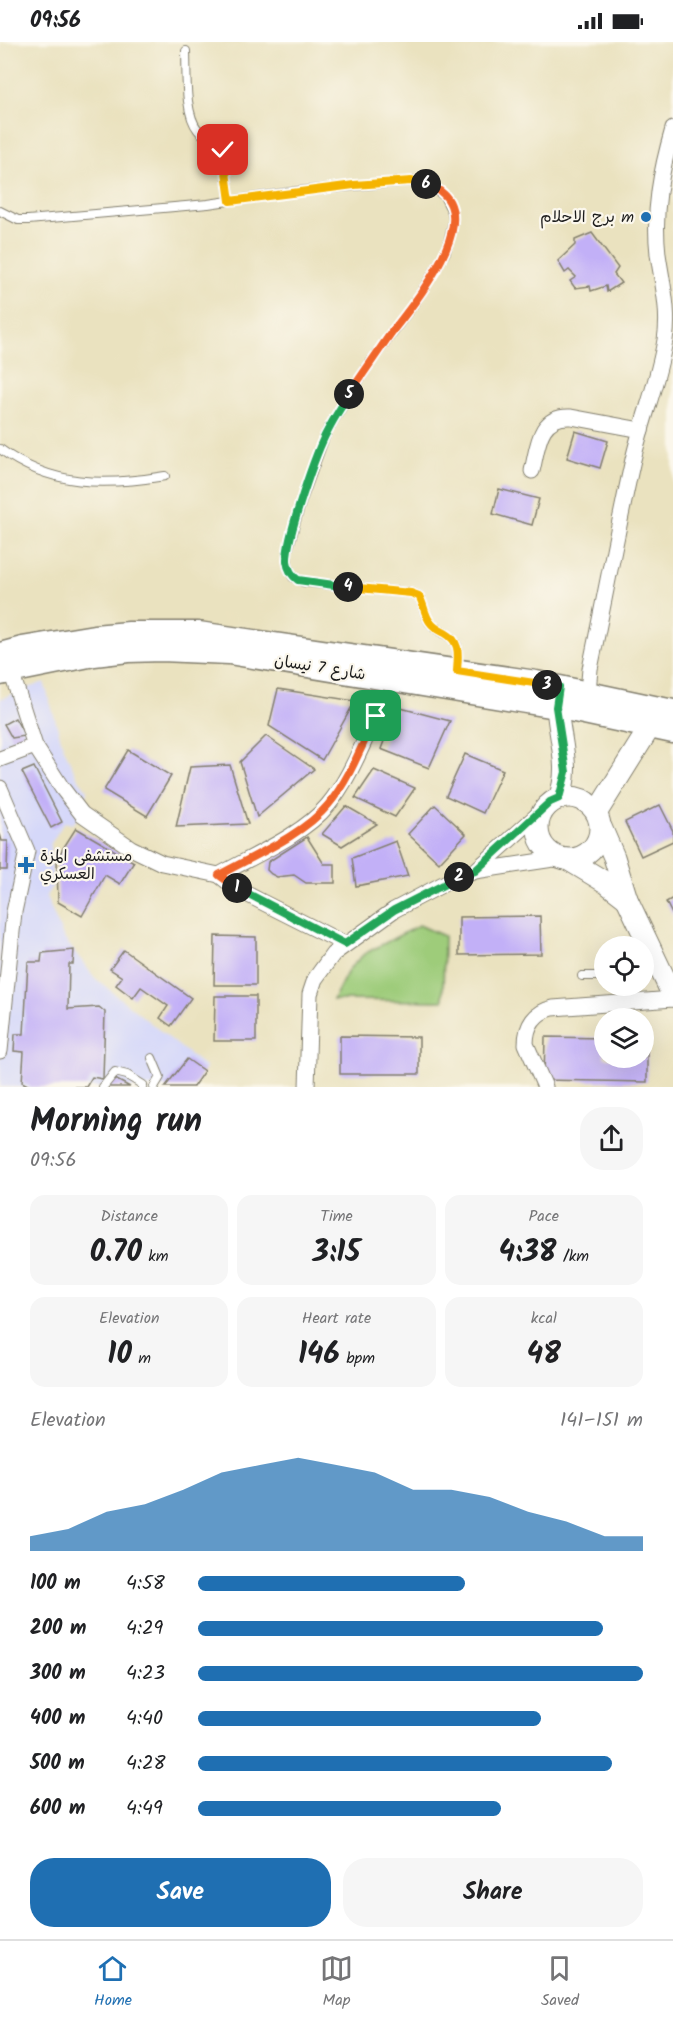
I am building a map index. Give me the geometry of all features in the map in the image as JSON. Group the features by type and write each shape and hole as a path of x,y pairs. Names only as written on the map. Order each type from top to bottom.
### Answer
{"main road":[{"name":"شارع 7 نيسان","path":"4,666 22,648 94,636 163,632 233,637 457,671 557,697 588,692 658,715 673,732"},
{"name":"شارع 7 نيسان","path":"4,666 94,655 162,650 229,653 557,697 658,715"}],"street":[{"path":"588,692 590,669 630,474 666,338 666,297 658,254 656,211 661,176 673,129"},
{"path":"532,471 541,434 552,420 571,417 641,430"},
{"path":"4,666 35,746 82,814 131,848 162,863 219,875 254,898 345,944"},
{"path":"557,697 566,772 551,804 539,819 539,838 544,846 605,882 627,899"},
{"path":"307,1087 310,994 322,966 345,944 394,910 447,882 475,871 584,855 591,850 596,843 599,819 658,715"},
{"path":"219,875 301,829 327,806 340,787 376,716"},
{"path":"2,755 35,746"},
{"path":"0,788 27,851 14,912 0,1052"},
{"path":"475,871 551,804 570,796 580,798 590,804 599,819 614,857 627,899 673,998 546,1009 535,1017 527,1030 526,1044 545,1087"}],"lane":[{"path":"186,51 191,117 200,132 223,150 230,201"},
{"path":"0,212 18,220 28,220 411,181 438,189 449,203 453,221 446,252 421,293 370,363 327,431 301,504 287,560 293,577 303,582 411,593 419,596 429,621 456,642 457,671"},
{"path":"0,449 37,470 79,481 129,482 165,476"},
{"path":"582,976 594,976"},
{"path":"628,996 629,1003"},
{"path":"152,1058 160,1077 154,1087"},
{"path":"103,1087 115,1072 127,1075 143,1085 142,1087"}],"shaded area":[{"name":"مستشفى المزة العسكري","path":"44,682 63,746 77,777 87,790 82,814 72,824 64,822 50,845 53,885 46,896 63,937 95,978 206,1068 193,1087 0,1087 0,699"}],"green space":[{"path":"419,925 444,936 443,1001 333,1000 349,969 364,954"}],"building":[{"path":"592,233 618,268 614,274 621,283 607,292 606,286 591,291 590,286 575,288 570,281 576,277 569,270 565,273 558,261 575,245 575,240"},
{"path":"575,431 608,441 600,468 567,458"},
{"path":"499,489 539,499 532,525 493,514"},
{"path":"278,689 355,701 322,760 269,726"},
{"path":"397,707 450,721 429,768 381,749"},
{"path":"15,718 25,736 12,738 4,724"},
{"path":"266,736 314,769 257,817 240,762"},
{"path":"128,750 171,776 147,816 104,790"},
{"path":"465,754 503,770 483,813 446,796"},
{"path":"230,765 248,824 176,827 190,767"},
{"path":"34,767 62,822 51,828 22,772"},
{"path":"374,770 415,788 395,817 355,798"},
{"path":"435,805 466,834 439,863 408,834"},
{"path":"660,805 673,831 673,841 641,856 625,822"},
{"path":"346,806 377,824 342,846 322,834"},
{"path":"76,828 134,862 120,884 105,875 82,916 58,902 57,858"},
{"path":"0,834 2,841 8,841 7,870 0,870"},
{"path":"307,837 324,864 335,864 335,883 306,883 294,875 277,877 267,870 268,862"},
{"path":"396,841 408,876 356,886 352,858"},
{"path":"673,898 673,916 666,902"},
{"path":"540,916 541,954 459,955 459,917"},
{"path":"215,936 256,937 256,985 214,985"},
{"path":"74,950 73,964 69,964 68,1009 99,1007 105,1012 103,1079 92,1077 86,1087 31,1087 22,1082 24,1052 14,1051 15,1034 24,1034 28,962 41,962 42,953"},
{"path":"124,950 191,998 171,1026 160,1018 168,1006 141,987 133,998 116,985 122,977 110,969"},
{"path":"215,996 256,996 256,1041 214,1041"},
{"path":"340,1036 419,1037 419,1074 340,1074"},
{"path":"545,1037 594,1038 594,1068 647,1068 647,1082 544,1080"},
{"path":"187,1059 204,1071 193,1087 165,1087"},
{"path":"113,1078 130,1087 108,1087"}],"place":[{"name":"برج الاحلام m","path":"646,217"},
{"name":"مستشفى المزة العسكري","path":"26,865"}],"route":[{"path":"223,150 230,201 298,191 411,181 438,189 449,203 452,212 453,221 446,252 432,277 370,363 327,431 313,467 287,554 289,571 293,577 303,582 415,594 419,596 425,615 434,627 456,642 457,671 559,687 556,707 557,722 566,772 559,798 550,802 475,871 420,895 369,926 345,944 237,889 219,875 301,829 327,806 340,787 376,716"}]}
